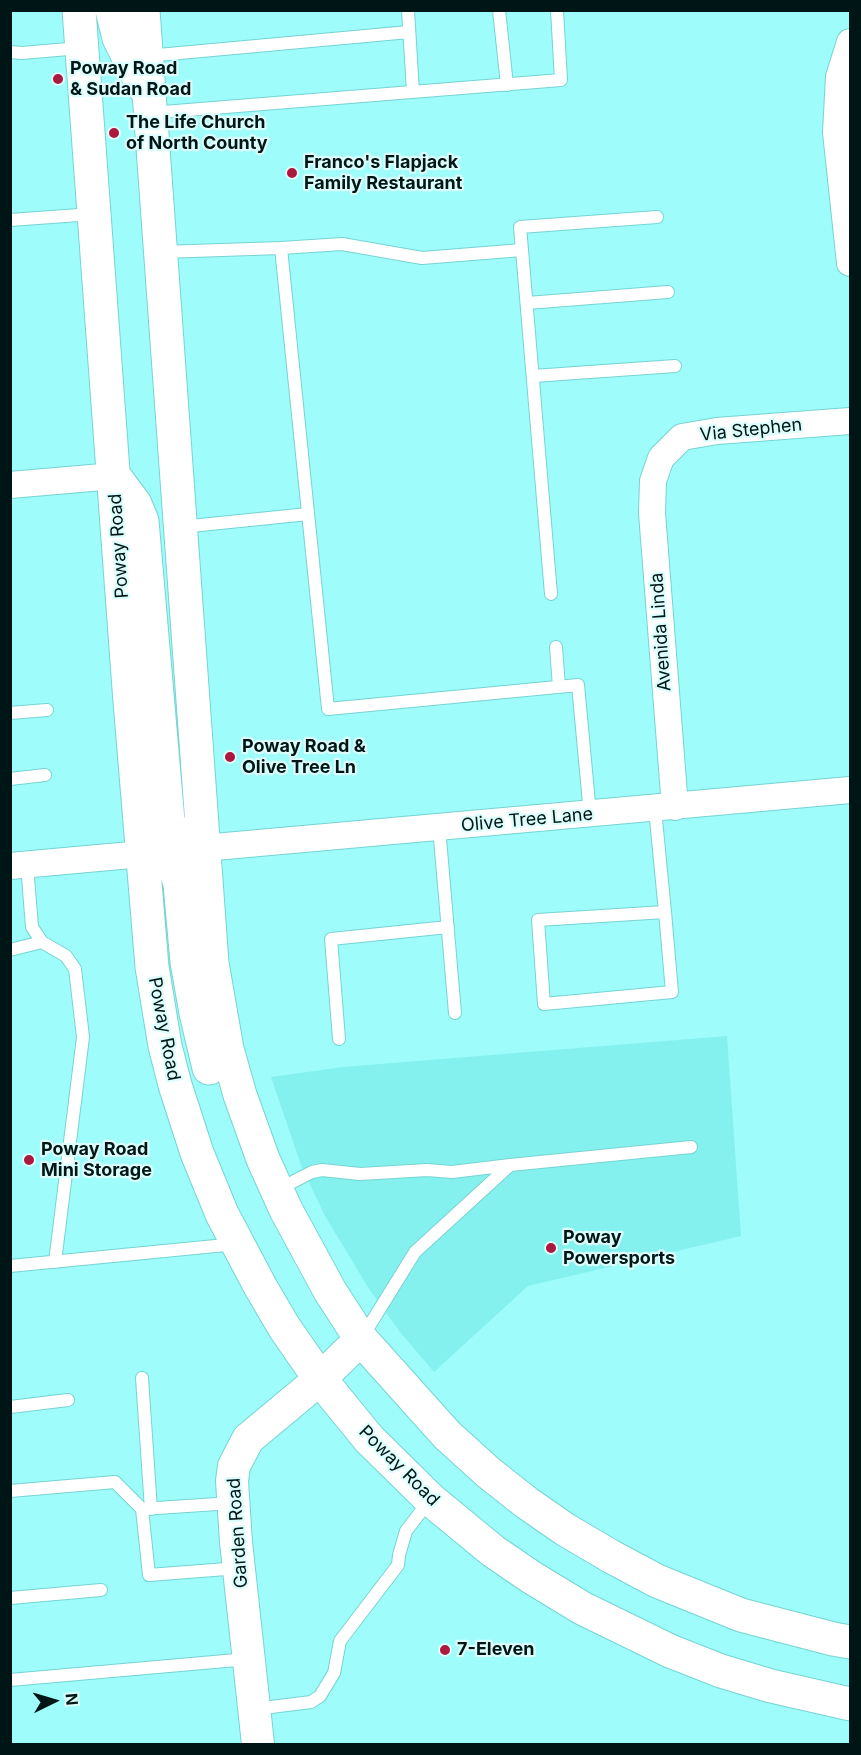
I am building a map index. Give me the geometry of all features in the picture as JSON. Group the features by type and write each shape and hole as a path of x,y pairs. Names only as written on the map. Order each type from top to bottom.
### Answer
{"main road":[{"name":"Poway Road","path":"79,10 152,967 165,1046 175,1085 197,1153 237,1244 284,1327 320,1379 369,1439 431,1500 493,1551 582,1608 627,1632 670,1651 722,1671 771,1686 850,1704"},
{"path":"112,10 118,38 149,104"},
{"path":"143,10 212,963 226,1049 263,1159 330,1291 361,1339 447,1435 497,1479 566,1530 657,1581 722,1607 780,1626 850,1642"},
{"path":"114,476 135,504 142,521 168,820 176,836 189,847 203,848"},
{"path":"142,854 156,853 167,856 175,867 180,884 196,1013 217,1095 226,1120 242,1143 263,1159"}],"street":[{"path":"850,42 837,132 850,263"},
{"name":"Via Stephen","path":"661,459 682,437 717,431 850,421"},
{"name":"Avenida Linda","path":"661,459 653,482 652,513 665,808"},
{"path":"10,486 114,476"},
{"name":"Olive Tree Lane","path":"203,848 850,790"},
{"path":"19,866 142,854"},
{"name":"Garden Road","path":"258,1744 233,1503 234,1466 248,1439 320,1379 361,1339"}],"lane":[{"path":"408,10 413,92"},
{"path":"499,10 507,85"},
{"path":"149,104 413,92 561,80 557,10"},
{"path":"146,56 409,32"},
{"path":"10,52 82,48"},
{"path":"10,220 94,214"},
{"path":"551,594 520,227 657,217"},
{"path":"160,252 342,244 422,258 522,250"},
{"path":"281,248 328,710 578,685 590,814"},
{"path":"527,303 668,291"},
{"path":"533,376 675,366"},
{"path":"179,528 308,514"},
{"path":"556,647 559,687"},
{"path":"10,713 47,710"},
{"path":"10,779 45,775"},
{"path":"664,912 538,920 544,1004 672,992 664,912 665,808"},
{"path":"439,827 454,1013"},
{"path":"19,866 32,927 42,942 66,956 75,969 83,1037 55,1262"},
{"path":"339,1039 330,939 448,927"},
{"path":"10,950 42,942"},
{"path":"277,1190 312,1172 322,1170 360,1174 428,1170 452,1172 691,1148"},
{"path":"361,1339 415,1252 510,1165"},
{"path":"10,1266 237,1244"},
{"path":"142,1378 149,1575 239,1568"},
{"path":"10,1407 68,1400"},
{"path":"10,1491 115,1482 146,1509 233,1503"},
{"path":"255,1709 311,1702 320,1696 334,1673 339,1657 340,1641 398,1565 401,1543 406,1531 431,1500"},
{"path":"10,1598 101,1590"},
{"path":"10,1680 249,1659"}],"shaded area":[{"path":"727,1036 741,1236 528,1286 434,1372 400,1332 369,1289 325,1216 302,1168 271,1077 343,1067"}],"place":[{"name":"Poway Road & Sudan Road","path":"58,79"},
{"name":"The Life Church of North County","path":"114,133"},
{"name":"Franco's Flapjack Family Restaurant","path":"292,173"},
{"name":"Poway Road & Olive Tree Ln","path":"230,757"},
{"name":"Poway Road Mini Storage","path":"29,1160"},
{"name":"Poway Powersports","path":"551,1248"},
{"name":"7-Eleven","path":"445,1650"}]}
